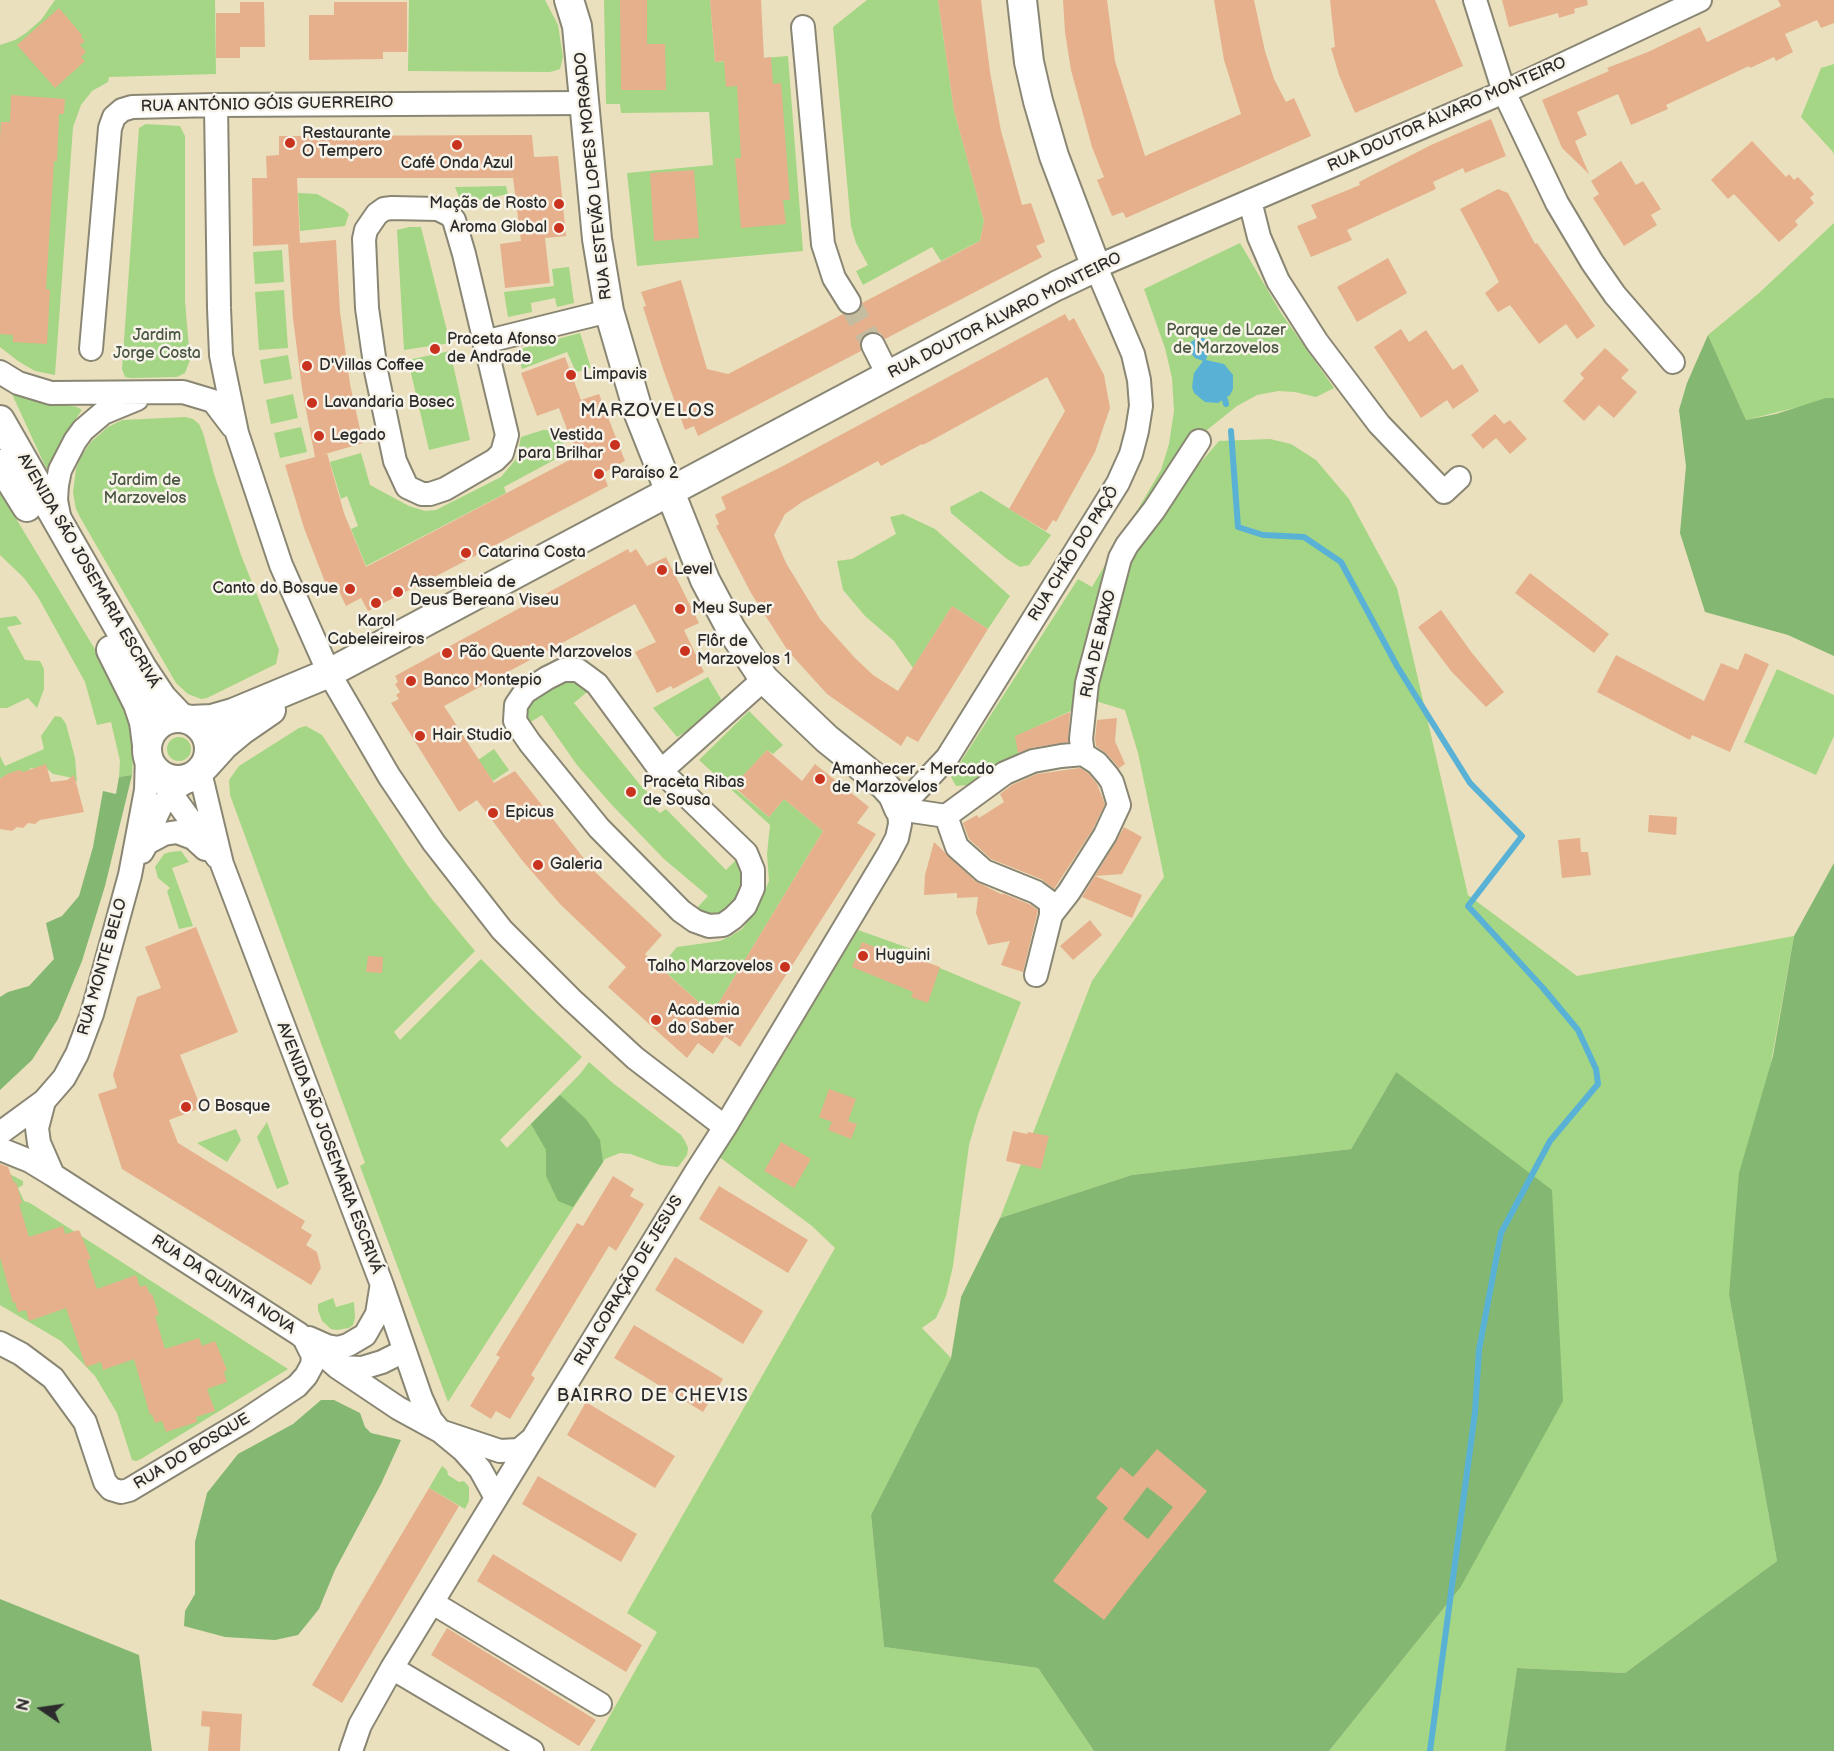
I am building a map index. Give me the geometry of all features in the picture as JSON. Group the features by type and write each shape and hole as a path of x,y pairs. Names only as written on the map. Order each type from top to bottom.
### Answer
{"street":[{"path":"1022,0 1029,62 1038,101 1054,156 1096,267"},
{"path":"1475,0 1504,92 1557,202 1592,262 1616,295 1673,362"},
{"name":"RUA DOUTOR ÁLVARO MONTEIRO","path":"200,771 224,745 242,730 329,673 888,375 1096,267 1504,92 1700,0"},
{"name":"RUA ESTEVÃO LOPES MORGADO","path":"576,9 597,239 609,311 635,404 705,580 730,629 765,680 827,739 884,785 893,795 899,809"},
{"path":"803,27 823,244 834,278 849,302"},
{"name":"RUA ANTÓNIO GÓIS GUERREIRO","path":"91,349 110,128 114,117 122,110 132,107 216,105 585,103"},
{"path":"207,399 220,387 223,365 216,105"},
{"path":"1250,201 1259,237 1278,281 1317,342 1365,406 1379,424 1444,492 1459,478"},
{"path":"392,208 433,208 444,211 454,220 484,342 507,435 502,453 495,460 445,489 430,494 414,491 403,481 395,461 376,371 369,319 364,239 370,222 377,214 392,208"},
{"name":"RUA CHÃO DO PAÇÔ","path":"899,809 947,758 1112,493 1131,454 1141,406 1139,380 1133,354 1096,267"},
{"path":"484,342 609,311"},
{"path":"873,345 888,375"},
{"path":"183,392 207,378 223,365"},
{"path":"223,365 237,433 281,565 329,673 389,776 434,843 502,930 571,999 635,1058 726,1127"},
{"path":"0,372 18,383 51,393 183,392 213,401 237,433"},
{"path":"63,528 58,513 57,485 60,470 75,441 83,430 103,413 157,392"},
{"name":"AVENIDA SÃO JOSEMARIA ESCRIVÁ","path":"0,420 142,668 162,698 185,719"},
{"name":"RUA DE BAIXO","path":"1083,754 1081,739 1087,683 1120,558 1199,441"},
{"name":"AVENIDA SÃO JOSEMARIA ESCRIVÁ","path":"0,464 118,662 138,704 150,756 171,793 222,864"},
{"path":"564,670 578,670 597,684 662,771 746,853 753,870 753,888 746,906 723,925 709,926 695,921 681,911 599,828 515,721 516,705 525,692 547,678 564,670"},
{"name":"RUA DOUTOR ÁLVARO MONTEIRO","path":"185,719 212,718 233,712 329,673"},
{"path":"662,771 765,680"},
{"path":"185,719 198,724 208,740 210,749 200,771 187,780 169,779 150,756 155,728 163,722 185,719"},
{"path":"899,809 946,816 1005,773 1033,761 1083,754 1097,763 1112,782 1119,805 1105,835 1069,892 1051,915"},
{"name":"RUA MONTE BELO","path":"9,1127 44,1101 64,1078 77,1054 92,1014 134,867 150,756"},
{"name":"AVENIDA SÃO JOSEMARIA ESCRIVÁ","path":"200,771 222,864 382,1285 430,1420 463,1449 480,1469 496,1498"},
{"name":"RUA MONTE BELO","path":"134,867 161,806 171,793 200,771"},
{"name":"RUA CORAÇÃO DE JESUS","path":"351,1751 360,1725 392,1668 696,1172 726,1127 897,838 900,824 899,809"},
{"path":"946,816 957,847 984,871 1036,892 1051,903 1051,915 1036,975"},
{"name":"RUA MONTE BELO","path":"134,867 147,843 164,834 177,832 193,838 222,864"},
{"path":"44,1101 37,1128 39,1143 53,1175"},
{"path":"9,1127 53,1175"},
{"name":"RUA DA QUINTA NOVA","path":"0,1149 30,1161 53,1175 302,1338 337,1367 398,1408 440,1431"},
{"path":"302,1338 338,1347 348,1345 365,1335 377,1314 382,1285"},
{"name":"RUA DO BOSQUE","path":"0,1343 21,1354 53,1378 85,1422 105,1482 111,1489 121,1492 139,1485 297,1386 312,1365 313,1356 302,1338"},
{"path":"337,1367 362,1368 382,1362 404,1351"},
{"path":"297,1386 330,1373 342,1373 337,1367"},
{"path":"440,1431 500,1451 519,1450 532,1439"},
{"path":"433,1602 600,1704"},
{"path":"392,1668 532,1751"}],"green space":[{"path":"55,0 215,0 216,74 109,77 108,82 92,91 81,105 73,127 55,375 35,371 0,347 0,45 26,33 41,20"},
{"path":"409,0 545,0 558,25 563,57 560,69 550,72 408,71"},
{"path":"604,0 710,0 715,62 788,56 803,251 637,266 627,173 713,165 709,112 621,113 620,104 606,104"},
{"path":"867,0 938,0 954,110 984,221 980,241 941,261 932,247 863,285 856,271 868,265 856,243 851,226 833,27"},
{"path":"1834,64 1834,155 1801,117 1821,68"},
{"name":"Jardim Jorge Costa","path":"146,124 180,126 185,136 185,301 190,360 185,373 177,377 131,378 125,377 122,369 139,128"},
{"path":"506,186 508,194 470,202 459,197 455,187"},
{"path":"298,193 317,194 344,209 349,214 345,226 300,231"},
{"path":"1834,223 1834,398 1746,420 1708,335 1759,293"},
{"path":"421,227 450,343 404,350 397,230"},
{"name":"Parque de Lazer de Marzovelos","path":"1240,243 1281,313 1334,388 1316,397 1278,391 1257,395 1237,406 1194,438 1154,499 1073,710 1016,736 1019,757 968,785 956,786 951,777 1078,579 1092,587 1161,470 1169,444 1174,411 1172,378 1165,348 1144,289"},
{"path":"282,250 284,282 255,284 253,252"},
{"path":"569,267 574,303 557,307 555,298 531,303 532,312 508,317 504,292 554,286 552,269"},
{"path":"284,290 288,348 259,350 255,292"},
{"path":"580,333 591,368 576,372 567,352 522,369 516,350"},
{"path":"1708,335 1746,420 1776,414 1826,398 1834,398 1834,656 1788,635 1705,612 1680,533 1686,466 1679,410 1687,383"},
{"path":"450,351 470,440 429,450 408,360"},
{"path":"288,355 292,379 264,384 260,360"},
{"path":"12,391 37,400 77,407 82,410 65,434 48,469 46,468"},
{"path":"293,394 298,418 271,424 266,400"},
{"name":"Jardim de Marzovelos","path":"185,417 199,424 203,433 241,555 279,650 276,664 201,699 188,694 176,683 81,519 76,509 73,493 76,469 82,455 91,442 108,427 122,420"},
{"path":"301,427 307,452 280,458 274,433"},
{"path":"543,430 552,430 560,435 567,453 504,487 506,493 366,566 351,529 358,526 347,496 341,499 330,462 361,453 370,485 409,506 425,511 436,510 501,477 516,459 521,437"},
{"path":"1270,439 1291,444 1316,460 1349,499 1397,588 1468,895 1577,976 1794,936 1729,1295 1777,1561 1625,1673 1517,1668 1505,1751 1329,1751 1460,1588 1396,1072 1351,1149 1132,1175 1000,1218 1092,981 1164,877 1138,753 1125,710 1089,699 1121,573 1165,504 1219,441"},
{"path":"981,491 1051,535 1029,565 1020,567 1007,559 951,513 950,507"},
{"path":"0,492 105,666 129,721 133,755 132,775 119,777 120,761 111,722 97,725 85,682 38,597 24,578 0,555"},
{"path":"903,514 935,529 1010,596 988,629 952,606 913,668 894,641 865,616 843,590 837,561 852,559 896,534 890,517"},
{"path":"16,616 22,624 7,627 25,660 40,661 44,669 44,689 37,708 28,698 7,708 0,708 0,618"},
{"path":"1777,669 1834,695 1834,736 1816,775 1744,742"},
{"path":"708,677 727,709 677,737 653,708"},
{"path":"564,680 581,683 587,692 574,703 641,786 651,795 645,800 660,813 666,809 726,870 737,859 742,876 742,889 738,901 729,910 716,915 704,915 697,908 708,896 664,859 611,804 577,765 542,715 529,723 527,711 533,702 550,687"},
{"path":"749,711 783,745 773,754 767,750 733,787 769,817 784,799 823,831 712,1014 660,967 677,947 720,941 742,929 758,907 769,881 767,854 770,825 699,760"},
{"path":"55,716 61,717 66,724 75,758 77,782 73,778 53,774 44,766 37,769 31,768 26,773 20,771 3,780 0,778 0,756 5,766 44,749 41,736"},
{"path":"306,726 322,735 405,862 431,898 475,951 394,1032 400,1040 481,959 582,1057 500,1140 507,1148 589,1062 681,1135 688,1148 687,1155 678,1167 660,1165 631,1154 620,1153 605,1159 448,1402 360,1166 365,1163 230,795 229,780 239,766 299,728"},
{"path":"179,737 184,738 190,744 190,754 184,760 179,761 174,760 168,754 167,749 168,744 174,738"},
{"path":"494,749 509,770 493,781 478,760"},
{"path":"132,775 105,886 82,961 58,1019 32,1060 0,1090 0,997 8,992 29,986 54,959 46,923 62,916 79,896 93,847 103,791 116,794 119,777"},
{"path":"181,851 189,862 172,868 193,926 179,929 167,891 170,888 158,878 155,867 164,854"},
{"path":"1834,863 1834,1751 1505,1751 1517,1668 1625,1673 1777,1561 1729,1295 1739,1173 1773,1056 1794,936"},
{"path":"858,930 917,951 923,961 1021,1002 978,1114 969,1145 953,1266 946,1296 936,1318 922,1328 951,1358 871,1515 884,1647 1038,1668 1094,1751 590,1751 657,1632 627,1613 835,1248 812,1226 718,1156 775,1068"},
{"path":"1396,1072 1552,1190 1563,1401 1460,1588 1329,1751 1094,1751 1038,1668 884,1647 871,1515 951,1358 961,1297 1000,1218 1132,1175 1351,1149"},
{"path":"560,1095 586,1119 600,1140 603,1162 573,1207 558,1201 546,1176 546,1150 531,1124"},
{"path":"267,1122 289,1184 277,1189 257,1137"},
{"path":"236,1129 241,1140 227,1162 197,1143"},
{"path":"0,1169 23,1181 23,1185 18,1188 24,1201 288,1369 141,1459 132,1460 117,1413 95,1376 61,1341 0,1305"},
{"path":"333,1298 336,1307 354,1302 355,1318 353,1325 349,1328 331,1329 322,1321 318,1304"},
{"path":"321,1400 334,1400 360,1413 365,1427 371,1433 401,1440 381,1484 335,1570 319,1609 298,1635 275,1640 225,1637 184,1626 185,1611 195,1594 195,1542 207,1493 238,1454 293,1424"},
{"path":"442,1466 447,1470 448,1475 459,1482 464,1481 469,1487 469,1501 465,1509 429,1488"},
{"path":"0,1599 139,1655 152,1751 0,1751"}],"water":[{"path":"1197,338 1204,338 1209,343 1210,349 1206,360 1224,364 1233,375 1233,389 1230,395 1218,403 1205,402 1194,393 1192,387 1194,373 1203,361 1195,358 1190,352 1191,342"}],"building":[{"path":"620,0 647,0 647,44 665,44 666,90 621,90"},
{"path":"710,0 761,0 764,58 771,57 773,84 781,83 790,200 783,200 786,224 741,228 735,158 741,158 737,86 726,87 724,61 715,62"},
{"path":"938,0 981,0 990,72 1001,131 1022,205 1031,203 1045,242 1036,246 1042,257 885,339 880,333 866,333 861,338 861,351 698,436 694,426 685,430 643,307 646,306 641,292 681,280 707,369 728,374 843,314 856,314 861,309 862,303 980,241 984,221 954,110"},
{"path":"1063,0 1107,0 1115,61 1145,156 1241,114 1224,60 1214,0 1254,0 1265,51 1274,79 1286,102 1294,98 1311,136 1126,218 1123,212 1112,216 1097,180 1104,177 1092,147 1071,70"},
{"path":"1330,0 1435,0 1463,66 1355,113 1339,75 1331,48 1335,47"},
{"path":"1502,0 1587,0 1588,5 1574,9 1575,13 1559,18 1558,13 1509,27"},
{"path":"1778,0 1834,0 1834,23 1821,28 1817,20 1785,34 1793,52 1776,61 1774,57 1750,68 1749,66 1666,105 1668,109 1631,125 1618,94 1577,112 1587,135 1575,141 1589,174 1562,148 1542,100 1700,27 1707,42 1781,6"},
{"path":"240,2 264,2 265,47 240,47 240,58 216,58 216,13 240,13"},
{"path":"334,2 407,2 407,52 383,52 383,59 309,60 309,15 334,15"},
{"path":"59,8 82,35 85,41 80,45 86,52 81,57 85,61 55,88 17,45"},
{"path":"11,95 65,99 64,114 59,114 57,161 54,161 46,289 50,290 47,344 13,342 13,335 0,334 0,140 1,122 10,122"},
{"path":"1491,119 1506,156 1465,173 1463,168 1433,182 1436,189 1347,230 1352,240 1311,257 1297,226 1317,218 1311,205 1360,185 1359,182 1431,145"},
{"path":"532,135 534,157 558,156 566,236 545,238 550,283 505,288 500,244 521,241 513,178 297,178 300,243 336,240 340,312 350,384 363,443 327,453 344,513 366,567 577,456 559,408 537,416 521,373 565,357 581,400 599,394 625,461 603,473 608,486 368,611 361,598 346,606 335,583 327,587 304,528 285,465 315,457 302,389 293,318 288,244 253,246 252,178 267,178 266,156 279,155 279,136"},
{"path":"1752,141 1786,177 1789,174 1794,180 1798,177 1814,194 1810,198 1814,203 1795,221 1798,225 1779,242 1734,194 1728,199 1711,180"},
{"path":"1621,161 1636,185 1643,181 1661,209 1651,215 1657,225 1624,246 1593,198 1599,194 1591,181"},
{"path":"694,170 699,238 654,241 650,173"},
{"path":"1498,189 1508,193 1535,244 1537,243 1595,326 1577,339 1566,324 1539,344 1510,305 1498,312 1485,293 1499,282 1460,209"},
{"path":"1388,258 1407,293 1357,322 1337,287"},
{"path":"1065,314 1069,321 1074,318 1104,375 1110,408 1095,452 1056,522 1053,520 1046,531 1009,509 1065,411 1047,377 923,445 881,466 878,461 802,502 785,514 774,535 786,563 820,619 873,675 898,691 952,606 988,629 918,742 907,736 901,746 827,694 788,651 751,593 716,526 719,524 715,515 726,509 721,497"},
{"path":"1401,329 1409,342 1426,330 1453,370 1462,364 1479,391 1453,409 1447,400 1421,418 1374,347"},
{"path":"1605,348 1629,370 1621,378 1637,392 1614,418 1599,405 1584,421 1563,401 1584,378 1580,374"},
{"path":"1495,414 1504,424 1510,420 1527,439 1510,454 1496,438 1483,449 1471,435"},
{"path":"628,549 630,553 636,549 647,566 666,557 699,623 684,630 704,672 673,689 671,686 657,693 635,652 656,642 635,604 444,706 494,783 515,771 593,870 662,935 645,954 712,1014 823,831 784,799 769,817 733,786 767,750 802,781 815,764 869,807 857,823 876,834 740,1047 725,1036 713,1054 698,1043 687,1058 608,987 626,967 560,904 521,859 477,800 459,812 391,703 399,699 396,695 400,692 395,684 398,682 395,676"},
{"path":"1530,573 1609,634 1594,653 1515,593"},
{"path":"1441,610 1504,692 1486,707 1451,671 1418,627"},
{"path":"1745,653 1769,664 1730,752 1692,735 1690,740 1597,692 1616,655 1704,701 1721,663 1738,670"},
{"path":"1070,712 1068,742 1031,748 1018,753 1015,736"},
{"path":"1117,718 1115,741 1125,764 1119,768 1107,754 1096,746 1095,739 1097,720"},
{"path":"46,764 51,782 67,780 74,775 84,812 40,820 35,824 28,823 23,828 17,827 12,831 0,829 0,779 19,770 23,772"},
{"path":"1080,768 1088,773 1097,784 1105,804 1093,829 1054,889 1041,879 991,859 969,839 963,823 977,815 979,818 1004,802 1000,794 1012,785 1037,774"},
{"path":"1649,815 1677,817 1676,835 1648,832"},
{"path":"1124,827 1142,837 1122,874 1095,876 1142,895 1132,918 1082,897"},
{"path":"1580,838 1581,852 1588,852 1591,875 1562,878 1558,840"},
{"path":"934,842 975,881 1038,910 1023,972 1001,965 1010,941 988,945 976,913 978,897 957,898 957,893 924,895 925,875"},
{"path":"1090,920 1102,935 1073,960 1060,946"},
{"path":"196,927 238,1032 180,1055 201,1108 169,1120 178,1143 305,1221 301,1228 312,1235 306,1245 317,1252 321,1268 311,1285 122,1169 98,1094 117,1088 113,1075 137,997 161,988 145,947"},
{"path":"862,942 880,949 881,946 940,967 928,1003 911,997 913,992 852,967"},
{"path":"368,956 383,957 382,973 366,972"},
{"path":"829,1089 856,1099 848,1121 857,1124 851,1139 828,1130 832,1122 819,1117"},
{"path":"1013,1131 1049,1136 1041,1169 1006,1161"},
{"path":"781,1142 811,1159 794,1188 764,1171"},
{"path":"0,1164 8,1167 14,1183 16,1182 22,1203 19,1204 29,1237 63,1226 65,1234 79,1230 91,1259 87,1260 97,1289 136,1275 140,1287 146,1285 152,1294 159,1315 155,1316 165,1349 199,1338 202,1346 215,1341 227,1370 224,1372 227,1382 207,1389 215,1411 196,1417 197,1422 166,1432 162,1421 155,1423 152,1414 150,1415 134,1359 103,1370 101,1362 86,1367 66,1308 29,1321 26,1310 18,1312 15,1302 13,1303 0,1257"},
{"path":"613,1176 634,1189 630,1196 644,1204 616,1251 609,1246 531,1375 535,1378 510,1419 496,1411 491,1419 470,1406 500,1357 496,1355 577,1223 583,1226"},
{"path":"719,1186 808,1240 788,1273 699,1219"},
{"path":"675,1257 763,1311 743,1344 655,1290"},
{"path":"634,1325 723,1379 703,1412 614,1358"},
{"path":"586,1402 675,1456 655,1488 567,1435"},
{"path":"1157,1449 1207,1491 1104,1620 1053,1581 1108,1508 1096,1498 1121,1467 1133,1477","holes":["1147,1487 1173,1507 1148,1539 1123,1519"]},
{"path":"538,1476 637,1534 621,1562 522,1504"},
{"path":"429,1488 459,1506 342,1703 312,1685"},
{"path":"493,1554 642,1645 626,1672 477,1581"},
{"path":"447,1628 596,1720 579,1746 431,1655"},
{"path":"202,1711 242,1714 240,1751 208,1751 210,1727 201,1726"}],"waterway":[{"path":"1225,400 1226,404"},
{"path":"1231,431 1238,527 1263,535 1304,537 1341,562 1397,666 1470,783 1522,836 1468,906 1578,1030 1596,1069 1598,1084 1550,1141 1501,1233 1479,1350 1475,1412 1430,1751"}],"tunnel":[{"path":"849,302 873,345"}],"place":[{"name":"Restaurante O Tempero","path":"290,143"},
{"name":"Café Onda Azul","path":"457,145"},
{"name":"Maçãs de Rosto","path":"559,204"},
{"name":"Aroma Global","path":"559,228"},
{"name":"Praceta Afonso de Andrade","path":"435,349"},
{"name":"D'Villas Coffee","path":"307,366"},
{"name":"Limpavis","path":"571,375"},
{"name":"Lavandaria Bosec","path":"312,403"},
{"name":"Legado","path":"319,436"},
{"name":"Vestida para Brilhar","path":"615,445"},
{"name":"Paraíso 2","path":"599,474"},
{"name":"Catarina Costa","path":"466,553"},
{"name":"Level","path":"662,570"},
{"name":"Canto do Bosque","path":"350,589"},
{"name":"Assembleia de Deus Bereana Viseu","path":"398,592"},
{"name":"Karol Cabeleireiros","path":"376,603"},
{"name":"Meu Super","path":"680,609"},
{"name":"Flôr de Marzovelos 1","path":"685,651"},
{"name":"Pão Quente Marzovelos","path":"447,653"},
{"name":"Banco Montepio","path":"411,681"},
{"name":"Hair Studio","path":"420,736"},
{"name":"Amanhecer - Mercado de Marzovelos","path":"820,779"},
{"name":"Praceta Ribas de Sousa","path":"631,792"},
{"name":"Epicus","path":"493,813"},
{"name":"Galeria","path":"538,865"},
{"name":"Huguini","path":"863,956"},
{"name":"Talho Marzovelos","path":"785,967"},
{"name":"Academia do Saber","path":"656,1020"},
{"name":"O Bosque","path":"186,1107"}],"district":[{"name":"MARZOVELOS","path":"648,411"},
{"name":"BAIRRO DE CHEVIS","path":"653,1396"}]}
